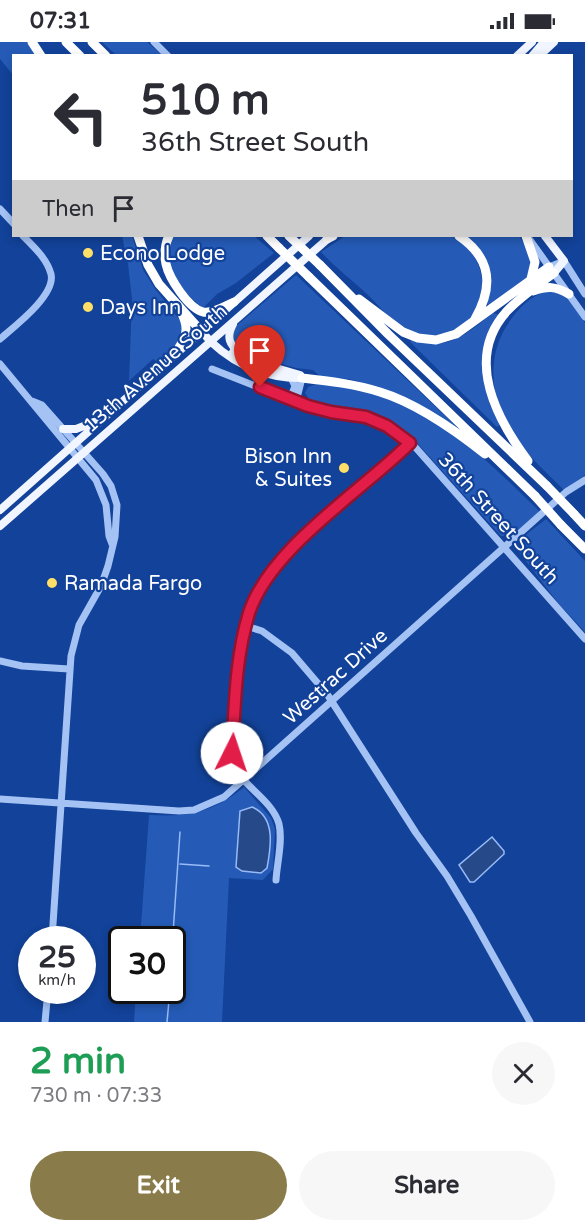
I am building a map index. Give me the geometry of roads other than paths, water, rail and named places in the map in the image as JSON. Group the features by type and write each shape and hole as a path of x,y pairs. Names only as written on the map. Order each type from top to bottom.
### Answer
{"highway":[{"path":"66,42 78,54"},
{"path":"92,42 103,54"},
{"path":"138,237 148,265 159,284 177,305 203,329"},
{"path":"169,237 165,252 166,263 174,282 197,309 213,312 234,302"},
{"path":"290,237 545,484 585,526"},
{"path":"460,237 476,250 483,262 487,278 484,303 473,323"},
{"path":"526,237 535,262 530,280"},
{"path":"273,242 510,471 585,549"},
{"path":"342,287 403,332 418,338 436,340 456,334 530,280 551,270"},
{"path":"545,484 508,435 489,387 486,370 487,353 494,330 506,312 551,270"},
{"path":"523,296 548,287 557,287 569,294"},
{"path":"174,355 187,335 185,319 177,305"},
{"path":"302,378 359,386 382,392 405,402 510,471"}],"main road":[{"path":"519,54 532,42"},
{"path":"534,54 544,42"},
{"path":"541,54 554,42"},
{"name":"13th Avenue South","path":"2,508 308,237"},
{"name":"13th Avenue South","path":"0,526 330,237"},
{"path":"546,237 564,261 551,270"},
{"path":"237,318 230,331 230,344 248,359"},
{"path":"203,329 222,352 250,368 268,375 302,378"},
{"path":"212,339 248,359 299,374 302,378"},
{"path":"63,429 83,427 103,418"}],"street":[{"path":"154,42 166,54"},
{"path":"0,209 12,222"},
{"path":"0,339 50,290 52,277 49,268 25,237"},
{"path":"527,237 585,317"},
{"path":"564,261 585,294"},
{"path":"0,364 38,410 106,478 115,495 117,513 115,537 104,578 77,632 69,669 53,926"},
{"name":"36th Street South","path":"212,369 293,400 331,412 366,417 387,426 410,443 585,639"},
{"path":"291,378 295,386 293,400"},
{"path":"293,400 302,378"},
{"path":"32,401 42,405 63,429 73,445"},
{"path":"276,880 279,824 269,806 233,764 238,661 250,611 265,582 286,555 410,443"},
{"name":"Westrac Drive","path":"0,799 194,810 224,797 566,492 585,480"},
{"path":"246,626 262,631 292,653 332,701 416,833 447,876 530,1022"},
{"path":"0,661 22,666 69,669"},
{"path":"45,1022 47,1004"}],"waterway":[{"path":"174,926 180,832"},
{"path":"180,864 209,866"},
{"path":"167,1022 169,1004"}],"place":[{"name":"Econo Lodge","path":"88,253"},
{"name":"Days Inn","path":"88,307"},
{"name":"Bison Inn & Suites","path":"344,468"},
{"name":"Ramada Fargo","path":"52,583"}]}
